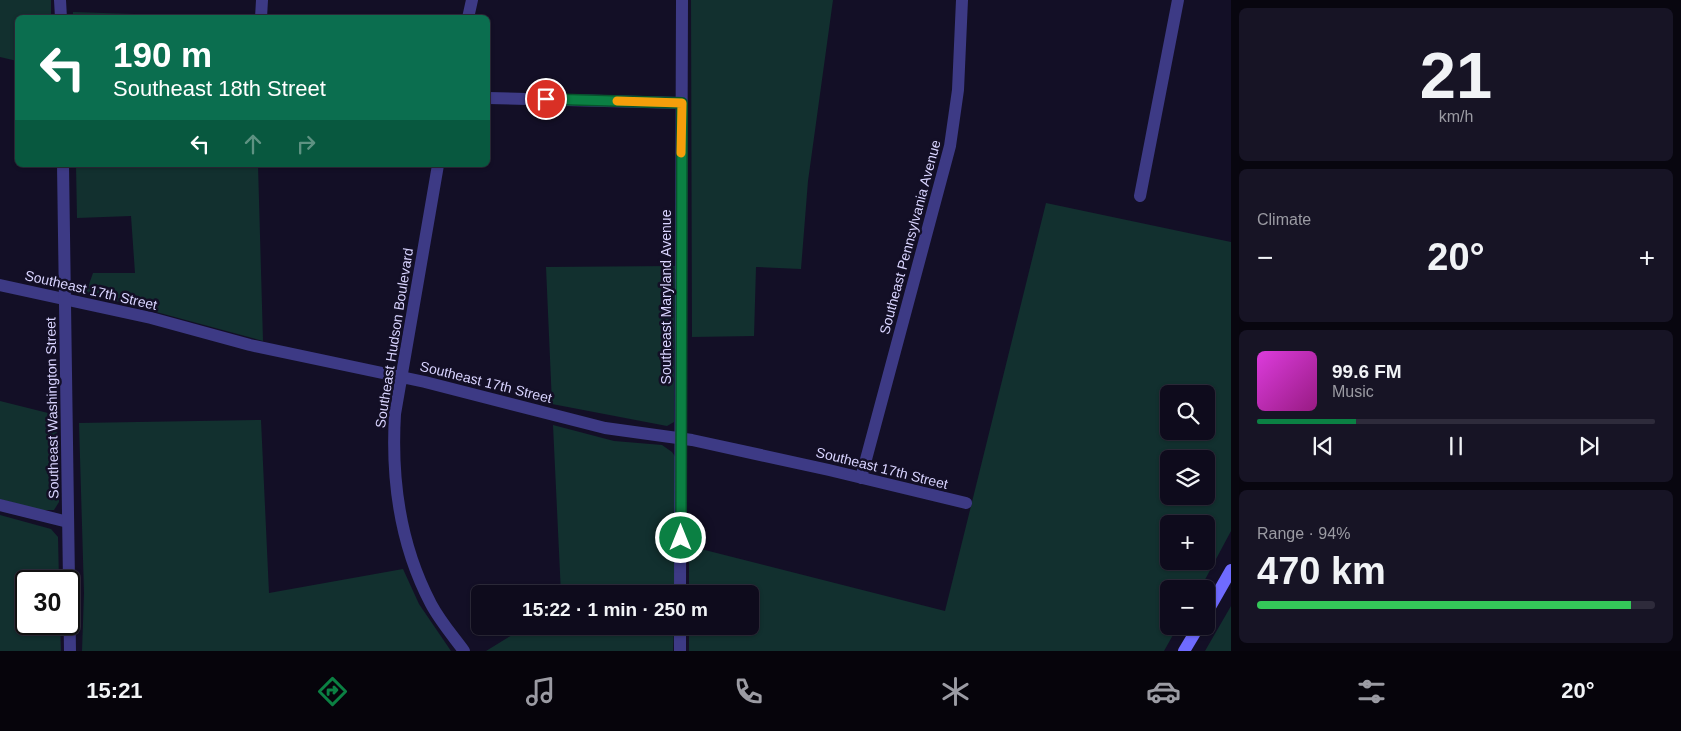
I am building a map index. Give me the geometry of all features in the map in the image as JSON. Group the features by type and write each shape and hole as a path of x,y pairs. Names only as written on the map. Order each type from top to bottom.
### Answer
{"main road":[{"path":"1215,598 1231,570"},
{"path":"1184,651 1194,635"}],"street":[{"path":"60,0 61,15"},
{"path":"261,15 262,0"},
{"path":"469,15 472,0"},
{"name":"Southeast Maryland Avenue","path":"680,585 682,0"},
{"name":"Southeast Pennsylvania Avenue","path":"861,478 950,146 958,90 962,0"},
{"path":"1140,196 1178,0"},
{"path":"490,98 682,103"},
{"name":"Southeast Washington Street","path":"63,167 70,651"},
{"name":"Southeast Hudson Boulevard","path":"438,167 395,414 393,448 399,512 407,544 425,591 436,612 464,651"},
{"name":"Southeast 17th Street","path":"0,285 151,318 250,344 401,377 605,428 681,438 966,503"},
{"path":"0,505 68,522"},
{"path":"680,635 680,651"}],"green space":[{"path":"0,0 51,0 51,15 15,15 15,61 0,57"},
{"path":"691,0 833,0 808,181 801,269 756,267 754,336 692,337"},
{"path":"73,12 165,15 73,15"},
{"path":"76,167 258,167 263,341 86,293 93,273 135,273 131,216 77,218"},
{"path":"1046,203 1231,242 1231,531 1215,561 1215,515 1160,515 1160,570 1210,570 1205,580 1160,580 1160,635 1173,635 1164,651 689,651 689,635 759,635 759,585 689,585 689,546 945,611"},
{"path":"675,266 674,422 667,426 552,404 546,267"},
{"path":"0,401 56,415 59,502 54,510 40,510 0,499"},
{"path":"261,420 269,593 403,569 419,604 451,651 82,651 84,593 79,423"},
{"path":"553,425 614,441 662,445 672,452 681,465 676,585 561,585"},
{"path":"0,515 51,529 58,537 59,570 15,570 15,635 60,635 61,651 0,651"},
{"path":"1231,606 1231,651 1205,651"},
{"path":"512,635 674,635 673,651 486,651"}],"slow traffic":[{"path":"617,101 682,103 681,153"}],"route":[{"path":"546,99 682,103 681,538"}]}
